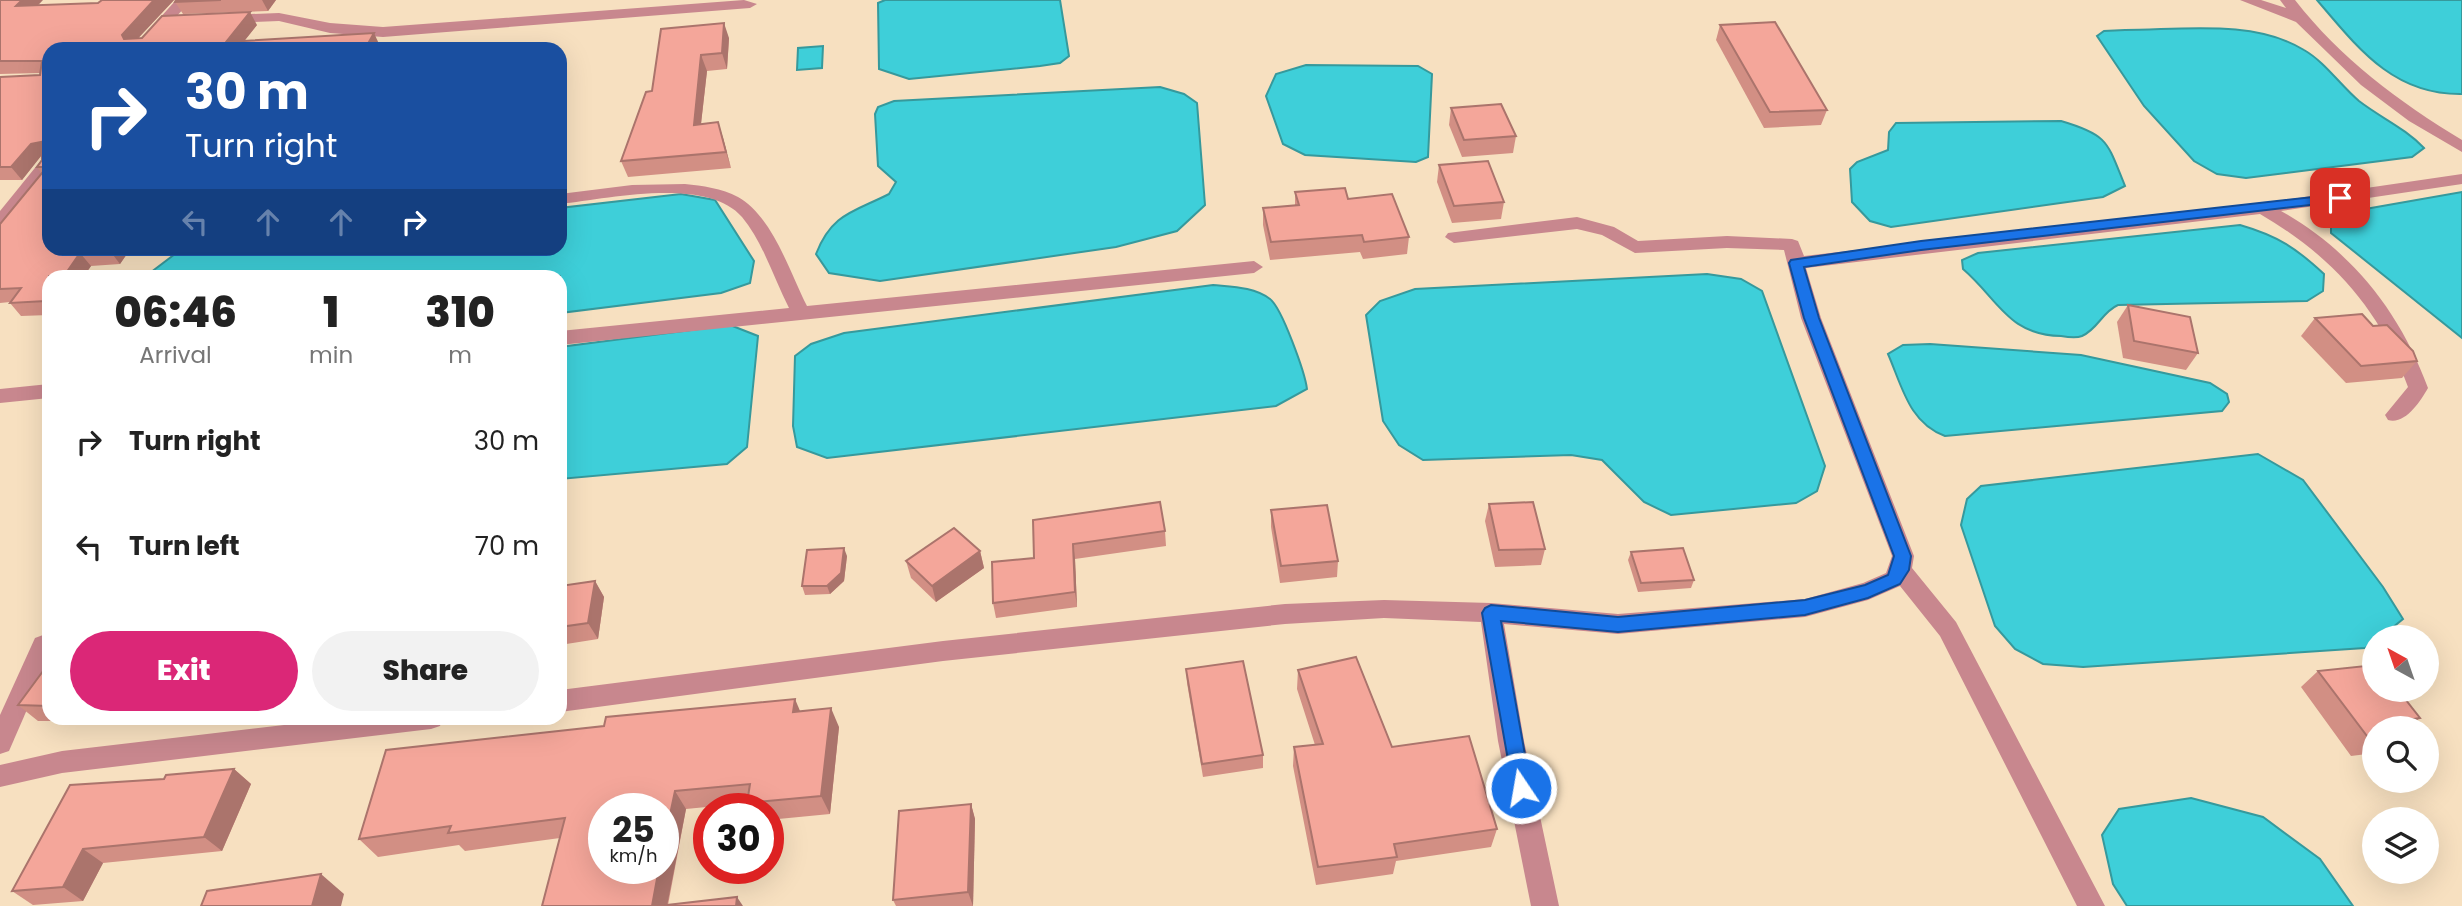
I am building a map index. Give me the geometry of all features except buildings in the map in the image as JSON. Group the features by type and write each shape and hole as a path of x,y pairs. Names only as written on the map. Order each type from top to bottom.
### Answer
{"street":[{"path":"146,42 184,0"},
{"path":"2247,0 2299,18"},
{"path":"2287,0 2299,18 2378,89 2462,147"},
{"path":"215,20 279,17 330,28 383,32 750,4"},
{"path":"163,22 189,21"},
{"path":"1,221 42,171"},
{"path":"1796,263 1921,246 2263,208 2462,179"},
{"path":"567,198 696,188 727,196 748,214 800,312"},
{"path":"2263,208 2298,227 2360,280 2408,356 2418,388 2395,415"},
{"path":"567,700 943,651 1285,614 1384,609 1491,613 1618,624 1805,608 1868,591 1894,579 1900,570 1903,556 1811,318 1792,245 1727,242 1635,247 1608,231 1577,223 1454,237"},
{"path":"567,337 1254,267"},
{"path":"0,396 42,392"},
{"path":"1900,570 1948,629 2091,906"},
{"path":"1491,613 1511,741 1545,906"},
{"path":"0,743 42,647"},
{"path":"0,776 62,762 372,725"}],"water":[{"path":"885,0 1060,0 1069,56 1060,63 1040,66 909,79 879,69 878,3"},
{"path":"2317,0 2462,0 2462,94 2438,92 2397,77 2363,51"},
{"path":"2193,28 2263,34 2304,50 2326,67 2359,101 2424,148 2412,157 2246,178 2217,174 2194,161 2144,106 2097,36 2104,31"},
{"path":"823,46 822,68 797,70 798,48"},
{"path":"1306,65 1418,66 1432,74 1428,157 1416,162 1305,155 1283,144 1266,96 1276,74"},
{"path":"1160,87 1184,94 1197,103 1205,205 1177,231 1116,247 880,281 829,273 816,254 822,240 837,222 845,215 889,194 896,182 878,166 875,114 878,107 894,101"},
{"path":"2061,121 2089,131 2104,142 2125,186 2103,197 1891,227 1870,221 1852,202 1850,169 1857,162 1888,150 1889,132 1896,123"},
{"path":"2462,192 2462,338 2331,233 2331,220 2354,211"},
{"path":"681,194 715,200 754,261 750,283 721,293 567,312 567,270 154,270 172,256 567,256 567,207"},
{"path":"2240,225 2276,238 2304,257 2324,274 2323,291 2307,301 2118,305 2087,333 2080,337 2069,337 2043,334 2016,323 1963,269 1962,260 1978,253"},
{"path":"1707,274 1741,279 1762,291 1825,466 1817,491 1796,503 1671,515 1644,502 1602,460 1571,455 1423,460 1399,445 1383,421 1366,315 1380,301 1415,289"},
{"path":"1213,285 1250,290 1270,299 1298,356 1307,389 1276,406 827,458 797,447 793,426 795,356 811,344 844,333"},
{"path":"730,325 758,336 747,447 727,464 567,478 567,346"},
{"path":"1930,344 2081,355 2210,383 2227,394 2229,402 2222,411 1945,436 1933,430 1915,413 1888,354 1903,345"},
{"path":"2258,454 2303,480 2383,587 2403,619 2396,625 2362,625 2362,648 2083,667 2043,664 2015,649 1995,626 1961,525 1967,499 1981,486"},
{"path":"2191,798 2263,817 2320,859 2353,906 2127,906 2113,884 2102,835 2119,809"}],"route":[{"path":"1521,788 1491,613 1618,624 1805,608 1868,591 1894,579 1900,570 1903,556 1894,529 1811,318 1796,263 2340,198"}]}
